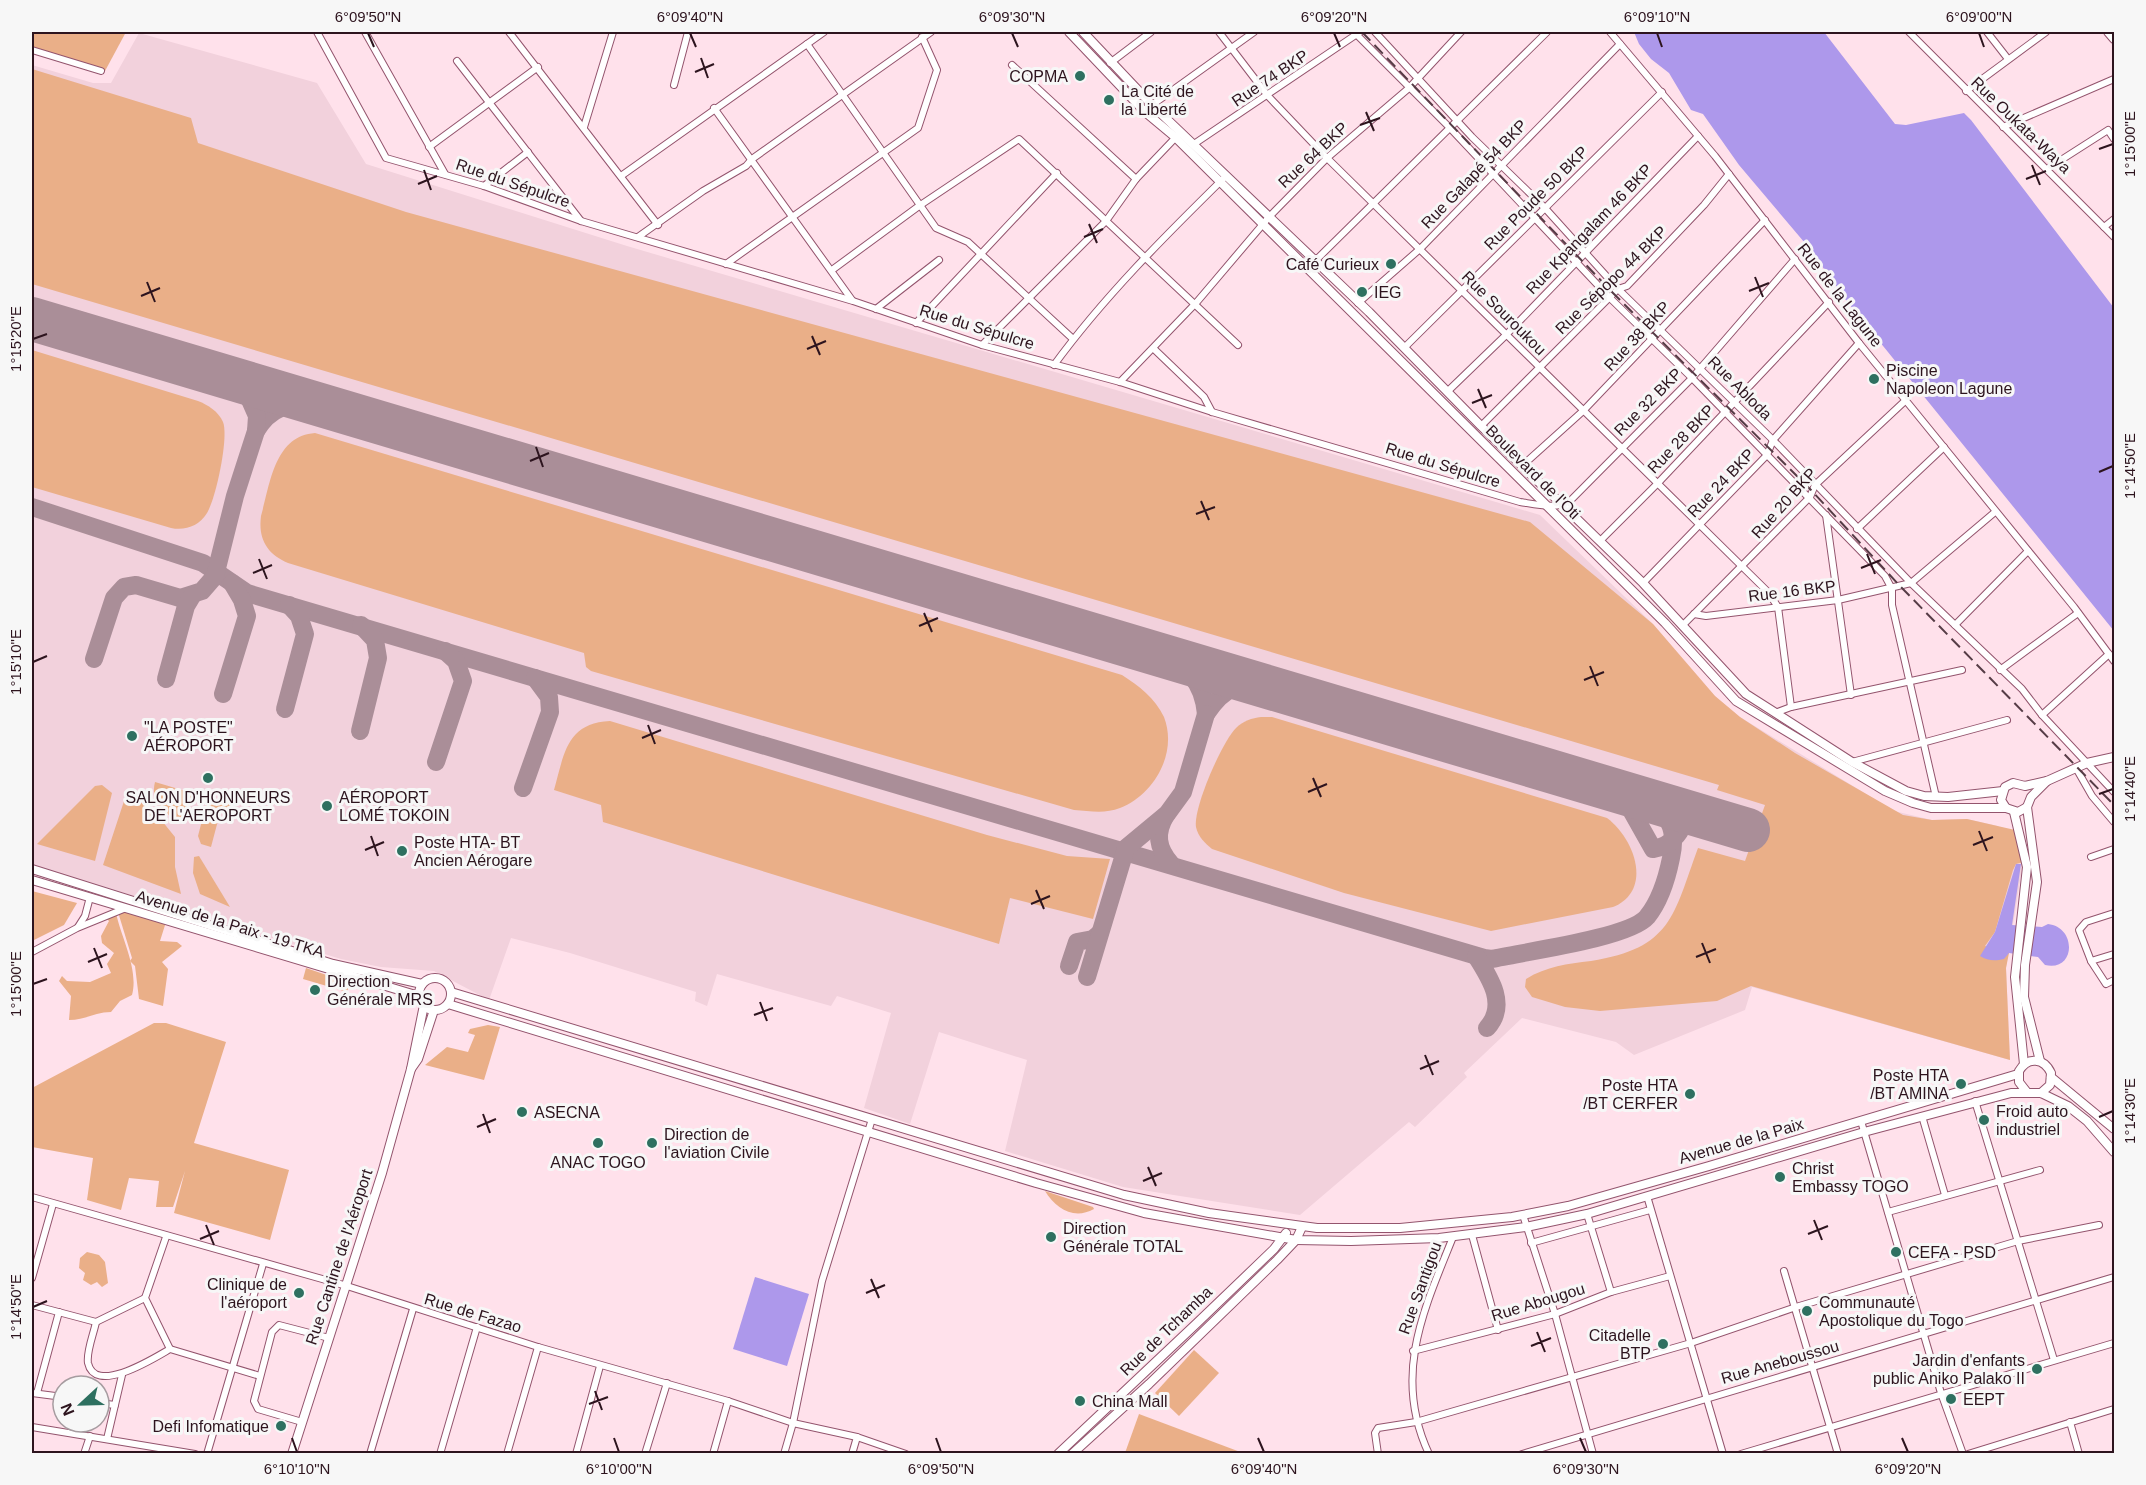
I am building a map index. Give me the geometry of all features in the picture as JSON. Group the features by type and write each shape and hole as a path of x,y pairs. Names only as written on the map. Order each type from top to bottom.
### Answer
{"main road":[{"name":"Boulevard de l'Oti","path":"1069,32 1145,112 1194,144 1262,225 1665,623 1728,693 1751,711 1869,782 1913,803 1930,808 2010,810"},
{"name":"Boulevard de l'Oti","path":"1083,32 1178,135 1223,179 1269,217 1315,261 1643,583 1739,687 1852,762 1906,791 1936,797 2003,791"},
{"path":"2108,32 2115,39"},
{"path":"1081,46 1089,39"},
{"path":"2024,1064 2018,934 2027,877 2023,845 2010,810 2001,800 2003,791 2013,783 2025,786 2047,781 2087,763 2115,757"},
{"path":"2040,1061 2020,979 2037,882 2027,807 2031,797 2047,781"},
{"path":"2025,786 2031,797"},
{"path":"2010,810 2027,807"},
{"name":"Avenue de la Paix - 19 TKA","path":"32,869 333,964 422,984"},
{"name":"Avenue de la Paix - 19 TKA","path":"32,880 419,996"},
{"path":"434,1010 424,1005 419,996 422,984 429,979 441,979 446,982 451,992 448,1004"},
{"name":"Avenue de la Paix","path":"451,992 1039,1171 1146,1201 1302,1227 1400,1227 1470,1222 1523,1215 1593,1199 2018,1074"},
{"path":"411,1069 418,1059 434,1010 448,1004 869,1133 1144,1213 1296,1240 1351,1241 1453,1237 1526,1227 1587,1214 1974,1101 2026,1091 2041,1093 2079,1113 2115,1152"},
{"path":"411,1069 424,1005"},
{"path":"2026,1091 2019,1082 2018,1074 2024,1064 2031,1060 2040,1061 2047,1066 2051,1077 2115,1129"},
{"name":"Rue Cantine de l'Aéroport","path":"292,1454 347,1286 411,1069"},
{"path":"2041,1093 2047,1088 2051,1077"},
{"name":"Rue de Tchamba","path":"1058,1454 1284,1237 1288,1226"},
{"name":"Rue de Tchamba","path":"1072,1454 1149,1384 1296,1240 1302,1227"}],"street":[{"name":"Rue du Sépulcre","path":"317,32 386,158 484,186 581,221 853,301 982,345 1120,382 1499,498 1564,505"},
{"path":"365,32 445,174"},
{"path":"509,32 658,225"},
{"path":"584,127 613,32"},
{"path":"675,85 688,32"},
{"path":"621,176 824,32"},
{"path":"638,237 703,191 746,166 752,159 931,32"},
{"path":"1110,63 1151,32"},
{"name":"Rue Souroukou","path":"1219,32 1268,96 1327,158 1701,523 1767,591 1778,607"},
{"path":"1152,105 1254,32"},
{"path":"1357,32 1609,297 1726,412 1885,576 1892,589 1892,605 1936,797"},
{"name":"Rue 74 BKP","path":"1194,144 1268,96 1357,32"},
{"name":"Rue Abloda","path":"1375,32 1457,121 1544,207 1618,289 1773,440 1911,583 2022,689 2042,715 2115,792"},
{"name":"Rue 64 BKP","path":"1120,382 1196,303 1269,217 1327,158 1409,88 1461,32"},
{"path":"1315,261 1547,32"},
{"name":"Rue de la Lagune","path":"1610,32 1729,174 1859,343 2115,661"},
{"name":"Rue Oukata-Waya","path":"1908,32 2115,237"},
{"path":"1987,32 2008,59"},
{"path":"1966,91 2046,32"},
{"path":"726,264 921,124 937,70 922,37"},
{"path":"807,44 936,228 960,237 981,253 1073,339"},
{"name":"Rue Galapé 54 BKP","path":"1358,303 1421,248 1620,44"},
{"path":"32,50 101,71"},
{"path":"457,61 581,221"},
{"path":"1012,65 1136,179"},
{"path":"429,147 538,67"},
{"path":"2003,127 2115,78"},
{"name":"Rue Poude 50 BKP","path":"1404,348 1662,92"},
{"path":"714,108 853,301"},
{"path":"2048,169 2108,130 2115,140"},
{"path":"982,345 1106,220 1136,179 1178,135"},
{"name":"Rue Kpangalam 46 BKP","path":"1448,391 1506,335 1698,136"},
{"path":"832,270 1016,139 1023,140 1238,345"},
{"path":"484,186 528,152"},
{"path":"916,323 1058,173"},
{"name":"Rue Sépopo 44 BKP","path":"1481,426 1609,297 1618,289 1627,286 1704,205 1729,174"},
{"path":"1054,364 1073,339 1146,258 1223,179"},
{"path":"2104,227 2115,219"},
{"name":"Rue 38 BKP","path":"1524,465 1584,411 1764,220"},
{"path":"876,309 939,260"},
{"name":"Rue 32 BKP","path":"1564,505 1692,378 1795,260"},
{"name":"Rue 28 BKP","path":"1600,541 1829,302"},
{"name":"Rue 24 BKP","path":"1643,583 1767,455 1773,440 1859,343"},
{"path":"1154,349 1204,397 1212,412"},
{"name":"Rue 20 BKP","path":"1683,625 1810,497 1815,485 1906,400"},
{"path":"1857,529 1944,447"},
{"path":"1911,583 1995,512"},
{"path":"1826,515 1851,695"},
{"path":"1955,625 2028,551"},
{"name":"Rue 16 BKP","path":"1694,614 1706,616 1838,600 1911,583"},
{"path":"1778,607 1791,707"},
{"path":"2000,670 2078,613"},
{"path":"2042,715 2109,654"},
{"path":"1775,713 1791,707 1962,670"},
{"path":"1852,762 2007,720"},
{"path":"2076,768 2092,795 2115,822"},
{"path":"2091,857 2115,849"},
{"path":"77,928 85,916 90,897"},
{"path":"32,952 77,928 126,908"},
{"path":"2115,913 2080,926 2079,930 2091,960 2106,984 2115,980"},
{"path":"2091,960 2115,954"},
{"path":"1974,1101 2054,1360"},
{"path":"1922,1116 1945,1195"},
{"path":"783,1454 793,1423 822,1281 872,1119"},
{"path":"1861,1121 1941,1393 1963,1454"},
{"path":"1888,1212 2040,1170"},
{"path":"1647,1196 1723,1454"},
{"name":"Rue de Fazao","path":"32,1197 166,1237 347,1286 413,1309 600,1366 728,1401 793,1423 857,1437 906,1454"},
{"path":"32,1278 53,1204"},
{"path":"1531,1243 1650,1210"},
{"path":"1587,1214 1611,1292"},
{"path":"1523,1215 1556,1314 1593,1454"},
{"path":"1378,1454 1375,1429 1416,1422 1691,1342 1796,1307 2018,1241 2099,1225"},
{"path":"1472,1235 1498,1330"},
{"path":"32,1305 96,1322 145,1298 166,1237"},
{"name":"Rue Santigou","path":"1429,1454 1416,1422 1413,1351 1424,1308 1453,1237"},
{"path":"207,1454 263,1264"},
{"path":"1784,1271 1814,1366 1838,1454"},
{"name":"Rue Abougou","path":"1413,1351 1556,1314 1611,1292 1670,1276"},
{"name":"Rue Aneboussou","path":"1522,1454 2115,1277"},
{"path":"145,1298 170,1349"},
{"path":"370,1454 413,1309"},
{"path":"51,1395 34,1393 59,1312"},
{"path":"96,1322 88,1361 98,1373 122,1375 170,1349 260,1376"},
{"path":"302,1422 258,1409 255,1406 254,1401 260,1376 276,1326 329,1338"},
{"path":"440,1454 477,1327"},
{"path":"1741,1454 1829,1426 2115,1343"},
{"path":"507,1454 538,1347"},
{"path":"576,1454 600,1366"},
{"path":"107,1439 122,1375"},
{"path":"645,1454 667,1383"},
{"path":"713,1454 728,1401"},
{"path":"111,1404 115,1405"},
{"path":"1968,1454 2115,1409"},
{"path":"2070,1422 2079,1454"},
{"path":"32,1427 195,1454"},
{"path":"84,1454 90,1436"},
{"path":"852,1454 857,1437"},
{"path":"154,1454 156,1446"}],"shaded area":[{"path":"32,32 126,32 105,71 32,48"},
{"path":"1634,32 1824,32 1895,124 1906,125 1964,113 1971,120 2114,308 2114,631 1845,299 1810,249 1739,165 1703,114 1691,110 1669,73 1651,59 1639,44"},
{"path":"139,33 317,83 366,164 627,246 1540,515 1653,624 1715,696 1740,717 1894,811 1932,820 1967,819 1998,826 2023,862 2006,968 2010,1060 1752,987 1745,1010 1634,1055 1616,1042 1522,1018 1464,1073 1467,1077 1415,1127 1409,1122 1300,1215 1123,1187 1005,1151 1027,1060 939,1032 910,1124 864,1108 891,1013 837,996 831,1006 717,974 707,1006 695,1001 696,992 570,953 511,938 489,1000 434,971 381,967 341,959 32,865 32,65 93,83 111,83"},
{"path":"32,69 191,118 198,143 406,212 1530,522 1653,624 1715,696 1740,717 1795,753 1903,815 1932,820 1967,819 2015,830 2023,862 2016,864 2013,870 1995,932 1985,946 2009,953 2006,968 2010,1060 1751,986 1717,1001 1600,1011 1565,1007 1532,997 1525,987 1526,979 1542,971 1557,966 1618,955 1654,937 1666,925 1675,910 1698,848 1745,861 1765,805 1717,790 1719,785 32,284"},
{"path":"32,350 198,401 216,412 223,422 223,453 214,495 204,518 191,526 181,529 171,528 32,487"},
{"path":"315,433 1122,675 1146,693 1164,717 1168,731 1168,745 1160,771 1143,793 1120,808 1097,812 1074,810 591,671 586,667 584,653 288,563 274,555 266,545 261,532 261,516 271,477 282,452 301,436"},
{"path":"1261,717 1272,717 1607,818 1617,827 1632,850 1636,864 1633,889 1626,899 1613,907 1491,931 1344,893 1212,849 1200,837 1196,827 1196,818 1204,791 1216,760 1230,735 1242,723"},
{"path":"610,721 987,835 1067,856 1110,859 1093,919 1010,898 999,944 603,822 601,805 554,790 565,753 576,734 595,723"},
{"path":"155,782 192,793 183,822 176,822 162,809 154,794"},
{"path":"102,785 112,793 95,861 37,844 95,786"},
{"path":"130,794 158,816 175,837 175,867 181,894 103,865 126,795"},
{"path":"208,797 234,805 220,813 211,847 201,844 198,836"},
{"path":"199,856 230,907 200,894 193,873 194,857"},
{"path":"2016,864 2021,864 2012,925 2042,927 2048,924 2057,927 2068,940 2069,948 2063,962 2045,965 2038,957 2009,953 2004,959 1998,960 1989,960 1980,956 1995,932"},
{"path":"32,891 77,903 64,925 32,941"},
{"path":"125,909 166,922 160,941 177,942 182,946 162,962 168,969 163,1006 139,999 135,966 130,961 132,958 118,912"},
{"path":"116,913 131,964 134,985 132,995 120,1001 111,1012 69,1020 71,996 59,981 62,976 67,981 90,982 111,973 107,964 114,953 102,943 101,936 109,921 106,918"},
{"path":"306,968 350,983 347,992 303,979"},
{"path":"154,1023 166,1023 226,1042 194,1143 289,1170 270,1240 174,1213 185,1171 173,1207 156,1207 159,1181 129,1178 121,1210 87,1200 93,1158 32,1147 32,1088"},
{"path":"488,1025 500,1027 484,1080 425,1065 447,1047 468,1052 475,1035 468,1033 470,1029"},
{"path":"1045,1191 1094,1209 1079,1213 1066,1211 1054,1203"},
{"path":"87,1252 99,1255 105,1262 108,1283 102,1287 97,1282 91,1285 83,1280 85,1273 79,1268 80,1258"},
{"path":"755,1277 809,1294 787,1366 733,1349"},
{"path":"1194,1350 1219,1373 1179,1416 1155,1393"},
{"path":"1139,1414 1243,1453 1125,1453"}],"taxiway":[{"path":"94,659 114,598 124,587 136,585 180,598 202,591 215,576 235,496 256,431 257,416 246,391 224,376"},
{"path":"256,431 274,411 289,405 316,403"},
{"path":"32,507 203,563 247,593 1484,958 1492,959 1598,938 1636,925 1647,917 1656,904 1665,881 1673,838 1665,816 1643,798"},
{"path":"223,694 247,616 242,600 232,583"},
{"path":"166,679 186,606 192,596"},
{"path":"285,709 305,634 299,616 289,605"},
{"path":"360,731 378,658 375,640 361,625"},
{"path":"436,762 463,681 456,661 445,651"},
{"path":"1156,654 1176,663 1192,676 1201,692 1206,714 1220,696 1235,688 1253,685 1275,688"},
{"path":"523,788 550,712 549,697 535,678"},
{"path":"1087,977 1126,848 1167,814 1183,792 1206,714"},
{"path":"1607,787 1626,801 1653,849 1666,844 1677,835 1683,823 1681,809"},
{"path":"1166,815 1160,828 1159,840 1171,864"},
{"path":"1069,966 1077,942 1093,939 1099,934"},
{"path":"1476,956 1495,992 1496,1010 1487,1028"}],"runway":[{"path":"32,319 1748,830"}],"railway":[{"path":"1362,32 1613,293 1811,490 1900,586 2114,805"}],"place":[{"name":"COPMA","path":"1080,76"},
{"name":"La Cité de la Liberté","path":"1109,100"},
{"name":"Café Curieux","path":"1391,264"},
{"name":"IEG","path":"1362,292"},
{"name":"Piscine Napoleon Lagune","path":"1874,379"},
{"name":"\"LA POSTE\" AÉROPORT","path":"132,736"},
{"name":"SALON D'HONNEURS DE L'AEROPORT","path":"208,778"},
{"name":"AÉROPORT LOMÉ TOKOIN","path":"327,806"},
{"name":"Poste HTA- BT Ancien Aérogare","path":"402,851"},
{"name":"Direction Générale MRS","path":"315,990"},
{"name":"Poste HTA /BT AMINA","path":"1961,1084"},
{"name":"Poste HTA /BT CERFER","path":"1690,1094"},
{"name":"ASECNA","path":"522,1112"},
{"name":"Froid auto industriel","path":"1984,1120"},
{"name":"ANAC TOGO","path":"598,1143"},
{"name":"Direction de l'aviation Civile","path":"652,1143"},
{"name":"Christ Embassy TOGO","path":"1780,1177"},
{"name":"Direction Générale TOTAL","path":"1051,1237"},
{"name":"CEFA - PSD","path":"1896,1252"},
{"name":"Clinique de l'aéroport","path":"299,1293"},
{"name":"Communauté Apostolique du Togo","path":"1807,1311"},
{"name":"Citadelle BTP","path":"1663,1344"},
{"name":"Jardin d'enfants public Aniko Palako II","path":"2037,1369"},
{"name":"EEPT","path":"1951,1399"},
{"name":"China Mall","path":"1080,1401"},
{"name":"Defi Infomatique","path":"281,1426"}]}
